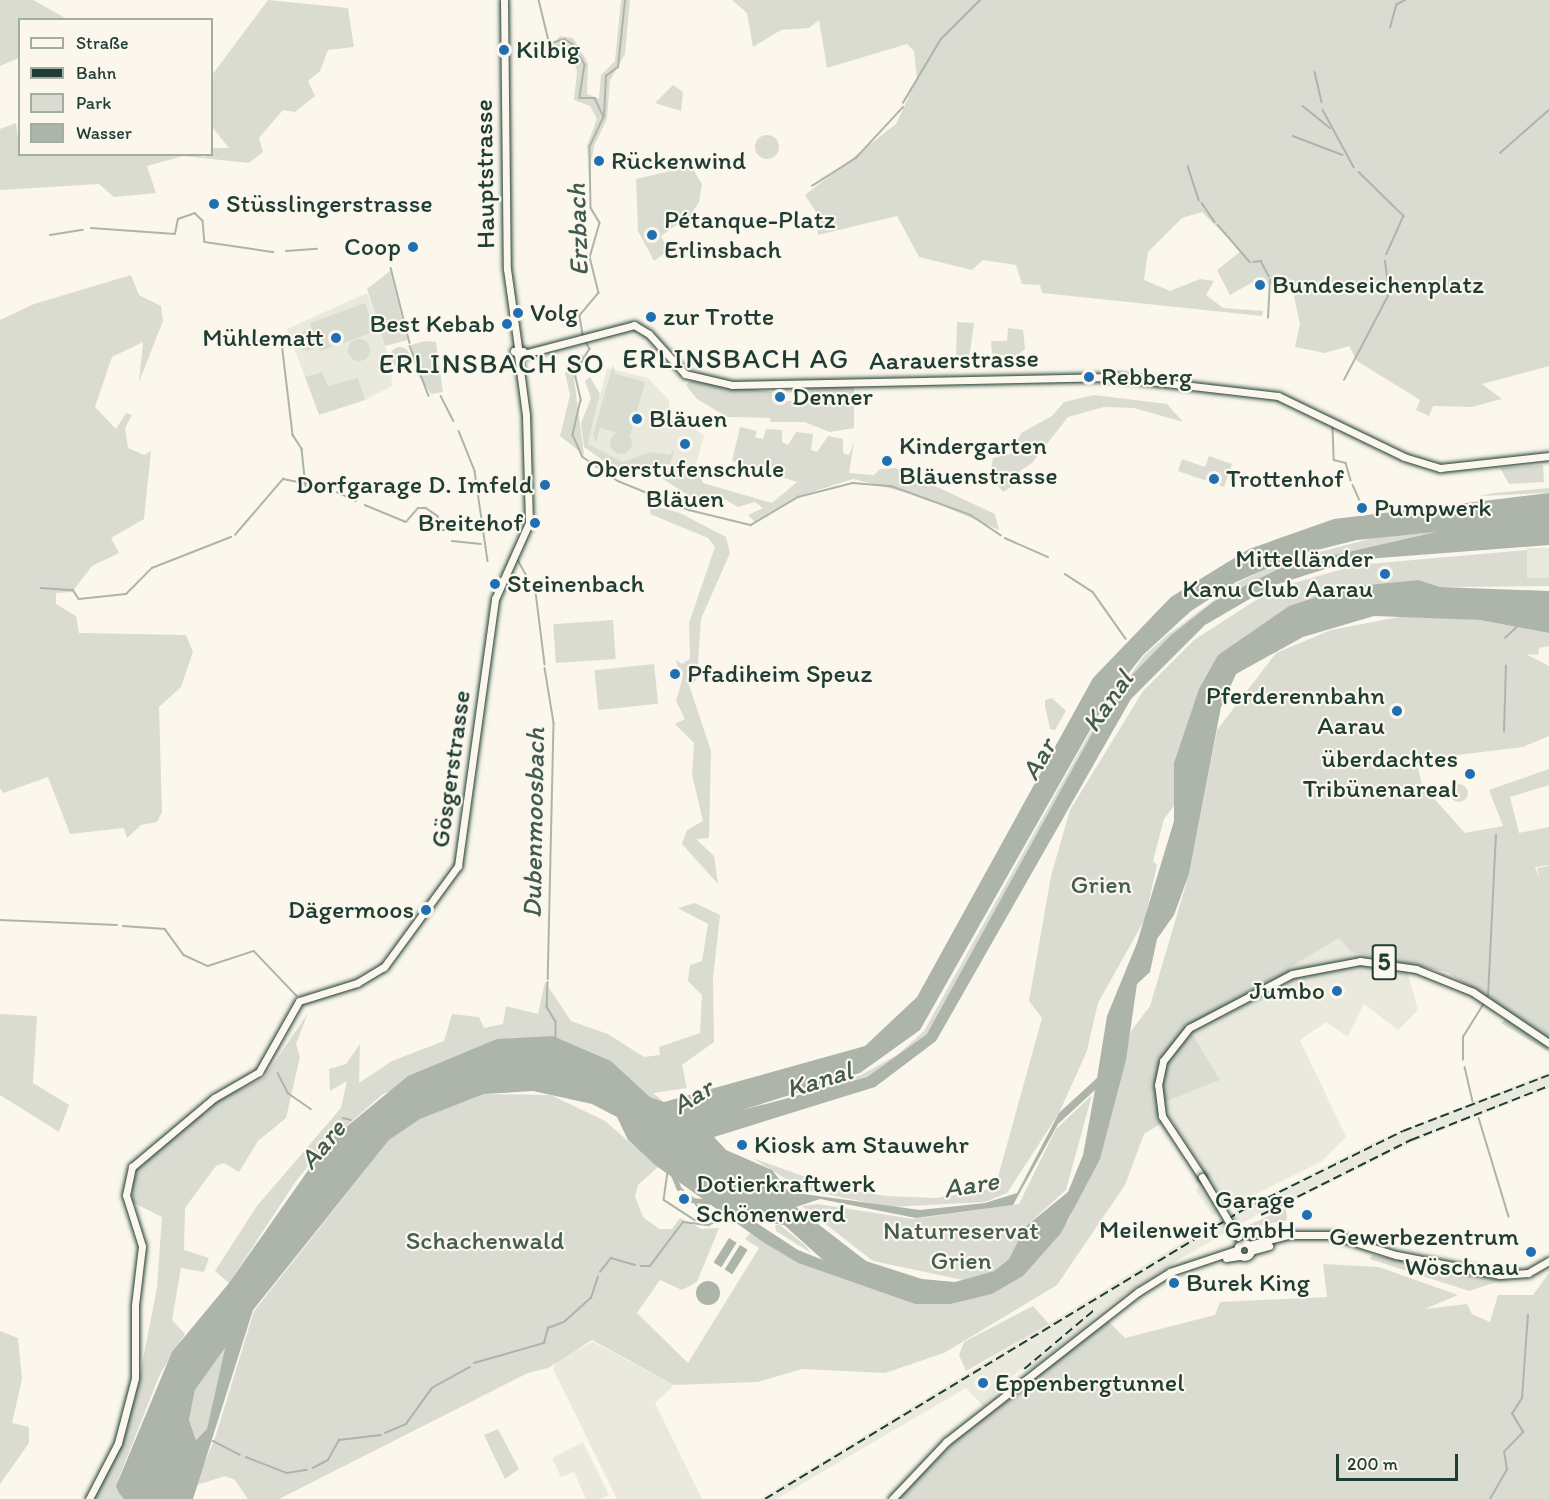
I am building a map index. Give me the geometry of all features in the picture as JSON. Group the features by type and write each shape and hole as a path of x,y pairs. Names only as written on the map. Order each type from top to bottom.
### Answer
{"main road":[{"name":"Hauptstrasse","path":"504,0 507,270 520,351"},
{"name":"Aarauerstrasse","path":"520,351 638,326 681,371 732,386 1114,377 1258,392 1334,422 1404,457 1440,468 1549,456"},
{"name":"Gösgerstrasse","path":"91,1496 118,1443 135,1378 135,1305 142,1246 126,1200 128,1177 135,1163 214,1098 259,1072 299,1001 357,983 384,967 450,883 466,831 495,599 507,568 526,537 529,507 520,351"},
{"name":"5","path":"1242,1247 1202,1177 1162,1116 1158,1085 1163,1061 1189,1028 1292,974 1360,961 1416,969 1473,992 1549,1043"},
{"path":"892,1499 946,1442 1155,1281 1242,1247 1296,1236 1332,1234 1396,1255 1492,1274 1528,1273 1549,1261"}],"shaded area":[{"name":"Mühlematt","path":"367,293 391,363 392,386 365,400 358,379 328,387 322,372 305,377 287,329"},
{"name":"Bläuen","path":"607,368 648,378 669,400 669,413 704,435 694,472 671,468 662,456 623,462 588,444"},
{"path":"1527,548 1549,548 1549,578 1527,578"},
{"path":"1340,937 1351,952 1405,963 1418,1010 1398,1030 1364,1004 1348,1037 1326,1022 1300,1040 1346,1137 1321,1162 1213,1215 1196,1191 1206,1173 1161,1103 1220,1080 1189,1028 1291,973 1288,968"},
{"path":"1549,1072 1549,1088 1410,1143 1262,1217 1260,1213 1178,1260 1108,1306 1035,1367 1019,1370 983,1406 966,1388 776,1499 760,1499 1219,1220 1378,1140"},
{"path":"593,1342 674,1385 655,1403 702,1499 617,1499 553,1369 557,1360"},
{"path":"583,1442 609,1495 600,1499 586,1499 574,1472 561,1477 552,1458"}],"green space":[{"path":"0,0 33,0 65,18 18,18 18,58 0,66"},
{"path":"268,0 348,8 354,47 328,50 320,71 308,81 315,96 295,112 283,110 259,138 263,152 249,163 183,156 213,156 213,148 229,148 213,128 213,74"},
{"path":"621,0 630,0 625,54 610,80 607,119 594,146 589,179 587,146 597,119 590,106 574,100 577,71 568,47 551,46 560,36 573,38 588,63 587,94 599,99 601,75 615,61"},
{"path":"732,0 1549,0 1549,366 1482,384 1502,399 1471,407 1433,406 1429,416 1416,410 1420,400 1357,361 1349,346 1325,353 1295,347 1300,324 1292,287 1251,283 1230,295 1217,270 1241,251 1202,212 1182,218 1148,252 1144,280 1170,291 1200,279 1214,281 1206,295 1223,308 1263,311 1262,316 1042,293 1040,285 1022,284 1016,265 983,260 972,270 919,257 897,216 818,235 816,212 805,195 896,124 917,79 914,51 907,44 827,68 819,20 809,28 781,30 753,47 747,13"},
{"path":"673,85 683,92 681,111 655,103"},
{"path":"16,123 18,156 183,156 147,166 156,193 114,197 99,184 0,190 0,129"},
{"path":"767,135 772,136 778,142 778,152 772,158 767,159 762,158 756,152 755,147 756,142 762,136"},
{"path":"691,166 702,184 699,202 684,225 679,223 661,236 668,251 654,261 638,231 636,179"},
{"path":"390,271 408,340 385,346 367,289"},
{"path":"131,275 139,295 161,306 163,321 139,382 143,342 112,357 95,407 116,429 126,413 132,415 125,428 128,448 144,455 151,451 144,519 111,538 119,553 92,566 72,592 56,593 56,604 76,616 79,633 186,635 193,652 181,687 159,707 162,812 157,822 141,825 127,838 124,828 70,834 48,777 3,793 0,788 0,320 34,304"},
{"path":"365,303 375,331 320,351 310,323"},
{"path":"957,322 974,323 969,359 956,359"},
{"path":"1008,328 1023,330 1025,349 1007,364 1004,356 992,353 991,341 1007,341"},
{"path":"303,331 311,331 317,337 317,345 311,351 303,351 297,345 297,337"},
{"path":"359,339 367,342 370,350 367,358 359,361 351,358 348,350 351,342"},
{"path":"425,341 436,342 443,392 431,394 416,372 411,345"},
{"path":"400,347 407,350 410,357 407,364 400,367 393,364 390,357 393,350"},
{"path":"585,354 574,378 584,455 560,436 570,395 565,373 573,359"},
{"path":"613,365 615,374 645,382 630,436 600,428 596,442 593,435"},
{"path":"322,372 328,386 358,378 365,400 319,415 305,377"},
{"path":"590,377 600,394 588,444 623,462 650,452 670,455 675,449 670,464 621,473 584,447 581,423 591,398 585,381"},
{"path":"691,381 772,392 773,402 803,400 803,388 854,387 854,428 830,432 804,422 771,422 770,418 727,417 697,399 686,385"},
{"path":"1094,395 1167,404 1183,422 1134,408 1104,407 1068,417 1032,463 1020,471 1019,482 1003,492 990,476 993,458 1011,454 1021,433 1052,416 1064,402"},
{"path":"740,427 757,431 755,437 763,439 766,429 782,430 782,442 788,445 796,432 813,434 811,450 817,452 828,436 843,439 843,453 849,455 854,442 849,473 874,475 880,469 896,468 995,514 999,530 920,496 853,479 796,497 755,522 748,515 763,508 755,502 738,507 717,495 694,499 663,479 667,468 680,468 698,472 703,483 772,503 797,482 732,461"},
{"path":"617,432 625,432 632,439 632,447 625,454 617,454 610,447 610,439"},
{"name":"Trottenhof","path":"1209,456 1232,464 1224,487 1178,471 1182,459 1205,467"},
{"path":"1543,465 1544,482 1509,484 1500,468"},
{"path":"1549,488 1549,493 1480,496 1493,493"},
{"path":"651,505 680,513 726,537 730,553 701,619 697,678 693,684 687,679 711,751 709,838 696,839 714,856 718,884 682,844 687,830 703,821 692,775 694,743 675,724 685,719 676,701 682,680 676,660 682,664 690,659 689,623 715,547 708,538 650,514"},
{"path":"1437,532 1282,567 1213,602 1170,636 1126,681 1144,656 1166,636 1237,583 1281,562 1377,537"},
{"name":"Grien","path":"1527,550 1527,578 1549,578 1549,586 1440,587 1419,580 1347,587 1289,606 1218,655 1175,763 1174,806 1164,819 1153,861 1157,865 1145,919 1098,1003 1087,1051 1059,1113 1007,1193 985,1202 891,1207 804,1190 752,1158 840,1189 887,1196 936,1198 995,1188 1042,1018 1029,1001 1051,876 1070,810 1143,691 1194,640 1273,589 1357,565"},
{"name":"Schachenwald","path":"1404,616 1480,620 1549,633 1549,646 1539,648 1538,655 1526,654 1549,666 1549,736 1523,747 1416,760 1422,785 1465,833 1503,826 1489,790 1549,769 1549,785 1510,797 1519,833 1549,827 1549,865 1535,867 1540,880 1537,868 1549,866 1549,1040 1447,972 1351,952 1339,938 1289,968 1292,974 1189,1028 1220,1080 1162,1103 1164,1122 1144,1134 1125,1185 1057,1285 944,1353 885,1373 802,1369 758,1382 674,1385 592,1340 548,1368 528,1373 279,1499 248,1499 235,1480 225,1476 194,1486 215,1438 254,1311 389,1140 420,1119 484,1094 551,1095 605,1121 658,1167 638,1185 635,1197 643,1217 659,1229 672,1229 680,1218 702,1229 719,1228 697,1282 682,1290 660,1280 637,1313 688,1363 759,1248 745,1239 750,1233 798,1263 915,1304 951,1304 992,1294 1023,1276 1069,1220 1110,1121 1131,1031 1150,1006 1189,874 1217,730 1276,653 1331,630"},
{"path":"613,620 616,659 556,663 553,624"},
{"path":"654,664 658,704 599,710 594,670"},
{"path":"1126,682 1095,728 954,990 927,1034 867,1077 757,1108 861,1075 897,1055 924,1031 1093,727"},
{"path":"1052,698 1066,711 1055,730 1050,729 1045,706 1045,700"},
{"path":"1455,784 1463,784 1468,789 1466,800 1455,802 1450,797 1450,789"},
{"path":"695,903 720,915 713,978 714,1042 682,1065 687,1088 653,1093 664,1102 650,1097 611,1061 553,1036 383,1094 328,1142 296,1181 229,1283 215,1271 257,1206 341,1108 347,1081 330,1091 329,1069 346,1064 360,1044 359,1083 392,1061 444,1041 452,1014 479,1017 484,1028 503,1024 506,1006 538,1014 545,982 571,1021 608,1034 644,1057 660,1055 659,1047 700,1033 702,995 688,981 690,965 702,961 708,924 678,908"},
{"path":"308,1013 296,1044 300,1057 286,1118 258,1141 239,1172 224,1163 216,1166 185,1208 184,1250 209,1258 204,1272 181,1268 172,1320 185,1334 160,1374 118,1480 124,1499 91,1499 136,1396 157,1287 162,1217 132,1202 133,1172 199,1113 205,1114 211,1103 264,1078"},
{"path":"0,1014 37,1016 33,1083 69,1105 59,1132 0,1095"},
{"path":"1506,1019 1549,1046 1549,1052 1501,1023"},
{"name":"Naturreservat Grien","path":"1092,1095 1066,1190 1025,1227 1009,1259 994,1271 963,1280 873,1261 802,1206 818,1204 913,1219 1019,1204 1056,1129"},
{"path":"1286,1208 1287,1220 1258,1226 1266,1237 1252,1242 1244,1238 1240,1229"},
{"path":"775,1225 780,1225 806,1246 811,1253 776,1231"},
{"path":"1372,1255 1481,1276 1509,1278 1469,1291 1370,1259"},
{"path":"1323,1264 1379,1267 1458,1295 1425,1309 1467,1304 1472,1314 1490,1322 1498,1295 1533,1295 1549,1273 1549,1499 897,1499 957,1439 1108,1321 1125,1338 1215,1315 1220,1302 1327,1297"},
{"path":"1033,1306 1049,1324 966,1371 959,1355 964,1342"},
{"path":"0,1331 18,1338 22,1379 12,1423 29,1427 29,1443 0,1484"},
{"path":"225,1348 207,1430 196,1440 189,1420 195,1390"},
{"path":"498,1429 519,1469 505,1479 484,1435"}],"water":[{"path":"1549,493 1549,545 1353,560 1272,586 1205,625 1131,699 936,1041 875,1087 714,1137 726,1150 772,1170 789,1192 920,1210 985,1203 1017,1193 1059,1113 1097,1078 1107,1016 1137,943 1174,821 1174,763 1199,689 1218,655 1289,606 1346,587 1419,580 1440,587 1549,591 1549,633 1480,620 1374,616 1303,637 1236,674 1221,707 1189,874 1174,915 1157,939 1150,972 1137,984 1126,1060 1100,1159 1061,1233 1023,1276 992,1294 951,1304 915,1304 798,1263 763,1242 655,1165 628,1140 617,1117 592,1104 533,1091 484,1094 420,1119 389,1140 253,1310 193,1499 124,1499 119,1493 116,1486 172,1352 229,1283 328,1142 408,1076 497,1039 553,1036 611,1061 650,1097 664,1102 865,1046 917,997 1093,678 1171,597 1249,549 1334,519","holes":["1436,532 1282,567 1213,602 1170,636 1126,681 1095,728 927,1034 867,1077 739,1111 860,1073 920,1030 1106,702 1143,655 1191,611 1236,582 1301,554 1357,540","1095,1090 1083,1155 1068,1192 1025,1227 1009,1259 994,1271 955,1282 922,1279 866,1261 796,1207 820,1199 916,1218 1013,1205 1058,1124","752,1220 784,1225 823,1260 798,1250","225,1348 207,1429 196,1440 189,1420 195,1390"]},
{"path":"729,1238 737,1243 721,1267 714,1263"},
{"path":"740,1245 748,1250 732,1274 725,1270"},
{"path":"708,1281 713,1282 719,1288 719,1298 713,1304 708,1305 703,1304 697,1298 696,1293 697,1288 703,1282"}],"waterway":[{"name":"Erzbach","path":"539,0 549,41"},
{"path":"604,117 606,76 618,67 625,0"},
{"path":"903,103 941,39 980,0"},
{"path":"1390,28 1396,5 1405,0"},
{"name":"Erzbach","path":"552,43 564,39 573,44 585,65 580,98 595,98 604,117 590,147 591,208 600,223 590,257 599,293 580,316 583,335"},
{"path":"1315,72 1322,102"},
{"path":"1303,106 1330,128"},
{"path":"812,186 856,158 903,107"},
{"path":"1323,110 1354,167"},
{"path":"1500,153 1549,110"},
{"path":"1293,136 1343,155"},
{"path":"1188,166 1199,200"},
{"path":"1359,172 1404,216 1387,254"},
{"path":"1202,203 1215,222"},
{"name":"Dubenmoosbach","path":"91,228 175,234 178,219 195,213 203,221 205,242 273,252"},
{"path":"1218,225 1250,262"},
{"name":"Dubenmoosbach","path":"50,235 83,230"},
{"name":"Dubenmoosbach","path":"286,251 317,249"},
{"path":"1253,262 1261,261 1269,276"},
{"path":"1344,380 1389,294 1385,261"},
{"name":"Dubenmoosbach","path":"391,268 410,343"},
{"path":"1268,318 1270,280"},
{"path":"281,334 293,435 302,449 306,486"},
{"name":"Erzbach","path":"585,340 590,349 575,373 581,400 573,435 583,457 618,481 689,510 751,525 798,497 853,483 891,486 971,515 1001,535"},
{"name":"Dubenmoosbach","path":"410,346 429,396"},
{"name":"Dubenmoosbach","path":"441,396 454,421"},
{"path":"1333,427 1334,460 1346,463 1351,480"},
{"name":"Dubenmoosbach","path":"459,431 475,471 488,561"},
{"path":"235,535 283,479 325,487"},
{"path":"1353,485 1362,505"},
{"path":"337,492 356,501"},
{"path":"365,505 406,522 418,508 426,508 438,516 440,530 450,530"},
{"path":"41,588 73,590 79,599 126,594 152,568 231,537"},
{"name":"Erzbach","path":"1005,538 1048,557"},
{"path":"452,541 481,544"},
{"name":"Dubenmoosbach","path":"518,560 536,592 545,664"},
{"name":"Erzbach","path":"1065,574 1093,592 1126,639"},
{"path":"1505,638 1517,627"},
{"path":"1504,732 1506,666"},
{"name":"Dubenmoosbach","path":"545,668 554,723 548,979"},
{"path":"1488,997 1496,835"},
{"path":"0,920 117,925"},
{"path":"123,926 165,929 184,955 208,966 254,951 297,996"},
{"name":"Dubenmoosbach","path":"548,982 547,1007 556,1022 556,1037"},
{"path":"1463,1060 1463,1037 1484,1003"},
{"path":"1465,1067 1473,1101"},
{"path":"278,1073 288,1093 311,1109"},
{"name":"Aare","path":"343,1118 351,1120"},
{"path":"1479,1118 1509,1217"},
{"path":"672,1171 679,1188"},
{"path":"668,1172 664,1200 695,1220 708,1221 693,1200"},
{"path":"679,1187 683,1190"},
{"path":"687,1194 696,1200"},
{"path":"691,1200 712,1202"},
{"path":"641,1266 650,1266 683,1222 709,1225 726,1216"},
{"path":"600,1272 611,1258 635,1265"},
{"path":"474,1363 544,1343 548,1328 564,1322 591,1298 598,1277"},
{"path":"1490,1499 1507,1470 1504,1452 1523,1432 1512,1414 1522,1398 1528,1315"},
{"path":"385,1433 406,1424 432,1388 470,1367"},
{"path":"313,1468 328,1460 339,1440 381,1435"},
{"path":"213,1441 240,1455"},
{"path":"246,1457 287,1473 307,1470"}],"railway":[{"path":"765,1499 1243,1210 1403,1131 1549,1075"},
{"path":"1261,1215 1411,1140 1549,1086"},
{"path":"1024,1369 1094,1310"}],"place":[{"name":"Kilbig","path":"504,50"},
{"name":"Rückenwind","path":"599,161"},
{"name":"Stüsslingerstrasse","path":"214,204"},
{"name":"Pétanque-Platz Erlinsbach","path":"652,235"},
{"name":"Coop","path":"413,247"},
{"name":"Bundeseichenplatz","path":"1260,285"},
{"name":"Volg","path":"518,313"},
{"name":"zur Trotte","path":"651,317"},
{"name":"Best Kebab","path":"507,324"},
{"name":"Mühlematt","path":"336,338"},
{"name":"Rebberg","path":"1089,377"},
{"name":"Denner","path":"780,397"},
{"name":"Bläuen","path":"637,419"},
{"name":"Oberstufenschule Bläuen","path":"685,444"},
{"name":"Kindergarten Bläuenstrasse","path":"887,461"},
{"name":"Trottenhof","path":"1214,479"},
{"name":"Dorfgarage D. Imfeld","path":"545,485"},
{"name":"Pumpwerk","path":"1362,508"},
{"name":"Breitehof","path":"535,523"},
{"name":"Mittelländer Kanu Club Aarau","path":"1385,574"},
{"name":"Steinenbach","path":"495,584"},
{"name":"Pfadiheim Speuz","path":"675,674"},
{"name":"Pferderennbahn Aarau","path":"1397,711"},
{"name":"überdachtes Tribünenareal","path":"1470,774"},
{"name":"Dägermoos","path":"426,910"},
{"name":"Jumbo","path":"1337,991"},
{"name":"Kiosk am Stauwehr","path":"742,1145"},
{"name":"Dotierkraftwerk Schönenwerd","path":"684,1199"},
{"name":"Garage Meilenweit GmbH","path":"1307,1215"},
{"name":"Gewerbezentrum Wöschnau","path":"1531,1252"},
{"name":"Burek King","path":"1174,1283"},
{"name":"Eppenbergtunnel","path":"983,1383"}],"district":[{"name":"ERLINSBACH AG","path":"736,358"},
{"name":"ERLINSBACH SO","path":"492,363"}],"water label":[{"name":"Kanal","path":"1107,701"},
{"name":"Aar","path":"1038,759"},
{"name":"Kanal","path":"819,1079"},
{"name":"Aar","path":"692,1096"}]}
